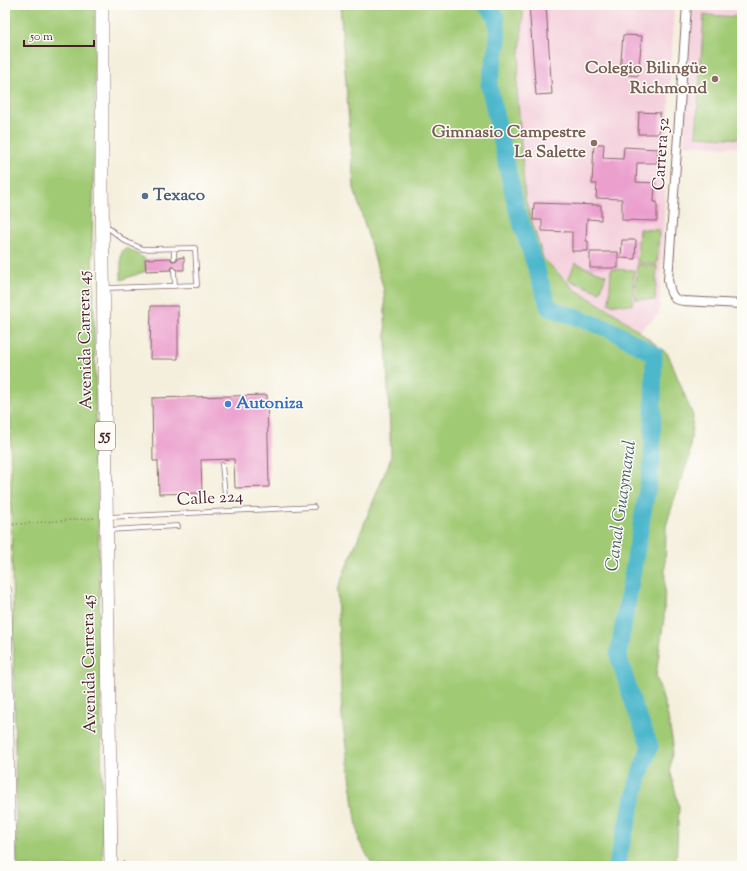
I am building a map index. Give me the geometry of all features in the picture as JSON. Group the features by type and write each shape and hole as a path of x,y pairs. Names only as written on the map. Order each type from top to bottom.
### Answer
{"highway":[{"name":"Avenida Carrera 45","path":"102,5 102,223 112,866"},
{"path":"5,591 7,821 9,866"}],"street":[{"name":"Carrera 52","path":"687,5 668,280 671,293 675,299 683,301 742,304"}],"lane":[{"path":"102,223 125,241 137,248 149,250 196,248 197,285 103,288"},
{"path":"174,250 174,258"},
{"path":"174,270 175,286"},
{"path":"222,465 225,495"},
{"name":"Calle 224","path":"106,517 314,507"},
{"path":"107,531 178,526"}],"path":[{"path":"5,525 106,517"}],"shaded area":[{"name":"Gimnasio Campestre La Salette","path":"524,5 650,5 674,8 659,314 639,331 619,316 574,289 543,258 525,199 517,87"},
{"name":"Colegio Bilingüe Richmond","path":"699,6 742,9 742,148 684,144 690,14 694,8"}],"green space":[{"path":"10,5 95,5 95,133 92,242 98,491 103,866 17,866 11,512 9,237"},
{"path":"340,5 524,5 517,87 525,199 543,258 574,289 619,316 668,354 693,416 689,458 666,526 664,618 656,676 667,712 673,744 670,769 679,807 676,862 678,866 375,866 371,862 359,841 342,717 337,590 391,458 384,290 354,188"},
{"name":"Colegio Bilingüe Richmond","path":"704,15 742,17 742,139 696,136"},
{"path":"639,229 659,230 657,264 637,263"},
{"path":"129,249 145,259 146,271 121,280 121,255 123,250"},
{"path":"575,263 606,275 600,292 568,280"},
{"path":"637,265 657,266 655,300 635,299"},
{"path":"611,269 634,270 632,305 609,304"}],"building":[{"path":"529,5 546,5 552,94 536,95"},
{"path":"623,35 642,36 638,76 620,74"},
{"path":"639,112 660,113 659,134 638,134"},
{"path":"594,144 604,144 603,158 623,159 624,147 658,149 657,163 637,163 636,182 655,183 654,202 657,202 657,221 622,220 622,199 596,198 597,184 592,184"},
{"path":"534,203 601,205 601,220 587,219 586,241 588,241 588,251 572,251 572,232 542,231 542,220 533,220"},
{"path":"622,240 636,240 635,259 621,258"},
{"path":"590,252 618,252 618,268 590,268"},
{"path":"184,257 184,270 178,270 172,267 171,270 146,271 145,259 170,258 174,261 178,258"},
{"path":"151,306 178,306 178,359 150,359"},
{"path":"267,395 269,487 235,488 234,459 201,460 202,493 159,494 158,461 153,461 152,398"}],"waterway":[{"name":"Canal Guaymaral","path":"486,5 496,17 498,40 489,85 516,207 549,308 609,329 654,354 652,462 618,655 634,706 650,746 639,777 616,866"}],"place":[{"name":"Colegio Bilingüe Richmond","path":"715,79"},
{"name":"Gimnasio Campestre La Salette","path":"594,143"},
{"name":"Texaco","path":"145,196"},
{"name":"Autoniza","path":"228,404"}]}
